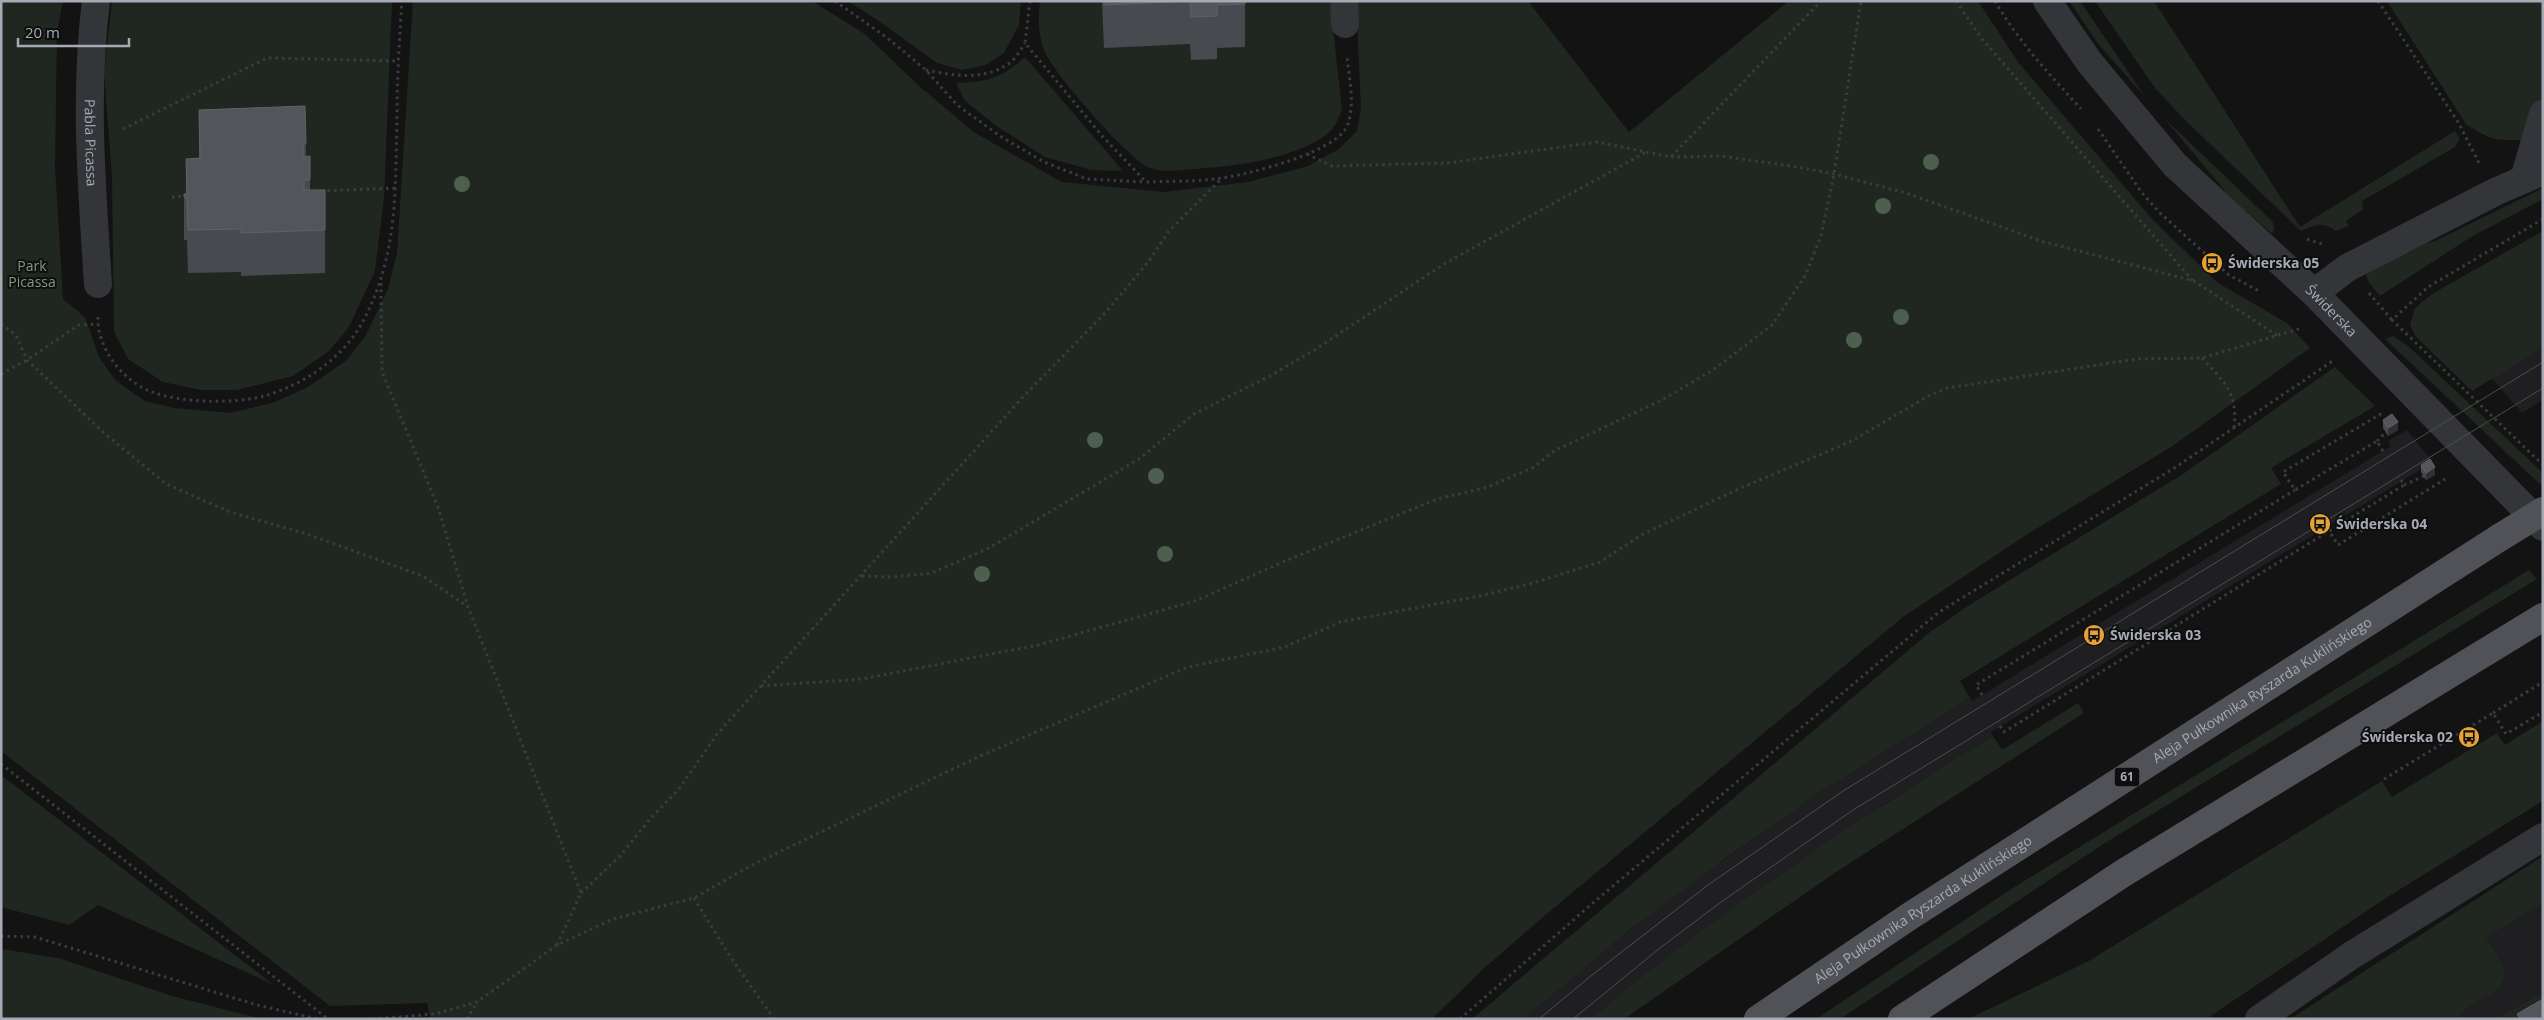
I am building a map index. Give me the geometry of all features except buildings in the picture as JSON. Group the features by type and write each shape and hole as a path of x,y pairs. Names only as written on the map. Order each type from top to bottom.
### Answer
{"main road":[{"name":"Aleja Pułkownika Ryszarda Kuklińskiego","path":"1758,1019 1918,910 2543,511"},
{"path":"1902,1019 2125,872 2543,617"}],"street":[{"name":"Pabla Picassa","path":"96,1 89,54 90,146 98,284"},
{"name":"Świderska","path":"2047,1 2090,63 2175,165 2314,293 2543,527"},
{"path":"2314,293 2346,268 2494,192 2534,175 2543,114"},
{"path":"2259,1019 2352,955 2543,837"}],"path":[{"path":"98,284 98,324 103,342 112,362 132,382 153,393 224,403 264,396 295,384 317,372 343,349 361,325 381,283 391,244 396,188 398,61 402,1"},
{"path":"835,1 886,37 926,70 957,105 1000,136 1044,162 1087,178 1146,182 1221,178 1278,165 1307,154 1333,141 1347,126 1352,107 1344,13"},
{"path":"926,70 958,76 992,72 1012,62 1025,43 1030,1"},
{"path":"1671,157 1821,1"},
{"path":"761,686 862,679 1038,645 1195,600 1437,499 1488,487 1534,467 1554,451 1660,401 1713,370 1772,326 1805,276 1821,236 1834,174 1861,1"},
{"path":"1956,1 1982,38 2194,281 2278,336"},
{"path":"2378,1 2458,122 2494,192"},
{"path":"1025,43 1103,137 1146,182"},
{"path":"90,146 267,58 398,61"},
{"path":"1307,154 1332,166 1447,163 1597,142 1671,157 1721,156 1834,174 1906,193 2040,241 2194,281"},
{"path":"862,576 891,577 932,573 989,548 1140,459 1194,414 1270,376 1316,349 1444,264 1646,152"},
{"path":"557,945 581,893 621,855 650,819 679,788 717,734 1022,398 1105,313 1149,261 1169,231 1221,178"},
{"path":"312,192 396,188"},
{"path":"172,197 190,195"},
{"path":"1460,1019 1594,902 1939,612 2139,491 2234,428 2328,362 2351,355 2366,345 2428,287 2543,219"},
{"path":"2304,239 2328,246 2392,320 2543,465"},
{"path":"381,283 382,372 438,507 468,607 581,893"},
{"path":"1,324 16,335 27,360 104,433 166,484 230,512 307,534 423,576 468,607"},
{"path":"1,374 27,360 78,326 98,324"},
{"path":"373,1019 435,1014 477,1002 557,945 613,919 694,898 750,866 980,756 1188,667 1285,647 1340,622 1480,596 1533,583 1600,562 1643,534 1743,487 1852,441 1930,395 1948,388 2137,359 2202,358 2309,325"},
{"path":"2202,358 2228,386 2236,409 2234,428"},
{"path":"2295,490 2283,472 2377,415"},
{"path":"1982,695 1976,685 2377,441 2395,426"},
{"path":"2377,441 2383,450"},
{"path":"2000,726 2004,732 2404,485 2433,470"},
{"path":"2401,480 2404,485"},
{"path":"2329,531 2338,545 2440,482"},
{"path":"2384,779 2543,682"},
{"path":"2493,713 2506,734 2543,712"},
{"path":"1,764 328,1019"},
{"path":"694,898 729,955 774,1019"},
{"path":"1,936 35,937 257,1004 318,1019"},
{"path":"467,1019 477,1002"}],"shaded area":[{"path":"2543,348 2543,400 2522,413 2492,378"},
{"path":"2407,430 2433,462 1991,732 1993,736 1889,801 1783,872 1698,934 1591,1019 1523,1019 1558,988 1676,894 1816,795 1970,698 1972,701 2391,446 2388,441"},
{"path":"2543,870 2543,1019 2322,1019"}],"green space":[{"name":"Park Picassa","path":"1,1 63,1 57,32 55,166 63,299 85,317 99,357 116,381 145,401 174,408 230,413 275,402 308,387 347,360 366,335 388,289 397,253 413,1 812,1 865,34 918,85 975,133 1062,182 1164,192 1248,182 1308,166 1339,149 1357,131 1361,108 1356,1 1528,1 1629,132 1789,1 1978,1 2018,62 2153,220 2218,283 2287,323 2310,348 2171,447 2026,535 1903,617 1543,917 1481,971 1432,1019 431,1019 427,1003 330,1006 1,751"},
{"path":"112,1 392,1 384,198 375,271 349,327 328,352 293,376 237,390 201,390 163,382 128,359 114,332 112,177 104,72"},
{"path":"847,1 1021,1 1019,25 1004,53 985,65 962,70 937,63 876,19"},
{"path":"1040,1 1330,1 1342,110 1329,133 1312,144 1280,156 1245,164 1211,168 1167,171 1150,168 1126,150 1092,114 1075,95 1050,61 1044,50 1040,32"},
{"path":"2069,1 2080,1 2146,98 2099,45"},
{"path":"2095,1 2154,1 2300,227 2455,131 2460,139 2455,147 2362,201 2363,209 2346,221 2349,226 2336,231 2327,226 2319,225 2301,231 2184,119 2155,88"},
{"path":"2387,1 2543,1 2543,144 2540,139 2501,140 2493,138 2466,124"},
{"path":"1025,57 1123,171 1091,170 1045,157 998,127 965,101 956,83 994,78"},
{"path":"2163,117 2273,222 2274,230 2271,233 2230,197"},
{"path":"2543,188 2543,199 2471,237 2380,296 2369,283 2366,274 2383,261 2414,246 2435,241"},
{"path":"2543,231 2543,348 2472,391 2416,337 2410,325 2415,308 2432,294"},
{"path":"2393,336 2407,345 2543,473 2543,487 2385,339"},
{"path":"2335,367 2375,406 2271,468 2281,484 1960,681 1970,698 1816,795 1722,861 1631,929 1523,1019 1472,1019 1930,632 1971,604 2183,474"},
{"path":"2529,570 2537,579 2105,843 1840,1019 1816,1019 2016,886"},
{"path":"2078,703 2084,713 1836,872 1624,1019 1591,1019 1687,942 1837,835 1993,736 2002,750"},
{"path":"2543,721 2543,801 2386,898 2206,1019 1968,1019 2087,962 2382,781 2392,797 2497,733 2505,745"},
{"path":"1,775 274,985 98,905 69,925 1,907"},
{"path":"2543,856 2543,903 2486,937 2504,968 2504,979 2498,990 2467,1007 2457,1019 2290,1019"},
{"path":"1,949 58,958 172,996 262,1019 1,1019"},
{"path":"2543,993 2543,1019 2498,1019 2501,1016"}],"tram line":[{"path":"1539,1019 1592,975 1708,885 1843,791 2543,362"},
{"path":"1573,1019 1660,948 1721,902 1853,810 2543,388"}],"place":[{"name":"Świderska 05","path":"2212,263"},
{"name":"Świderska 04","path":"2320,524"},
{"name":"Świderska 03","path":"2094,635"},
{"name":"Świderska 02","path":"2469,737"}]}
